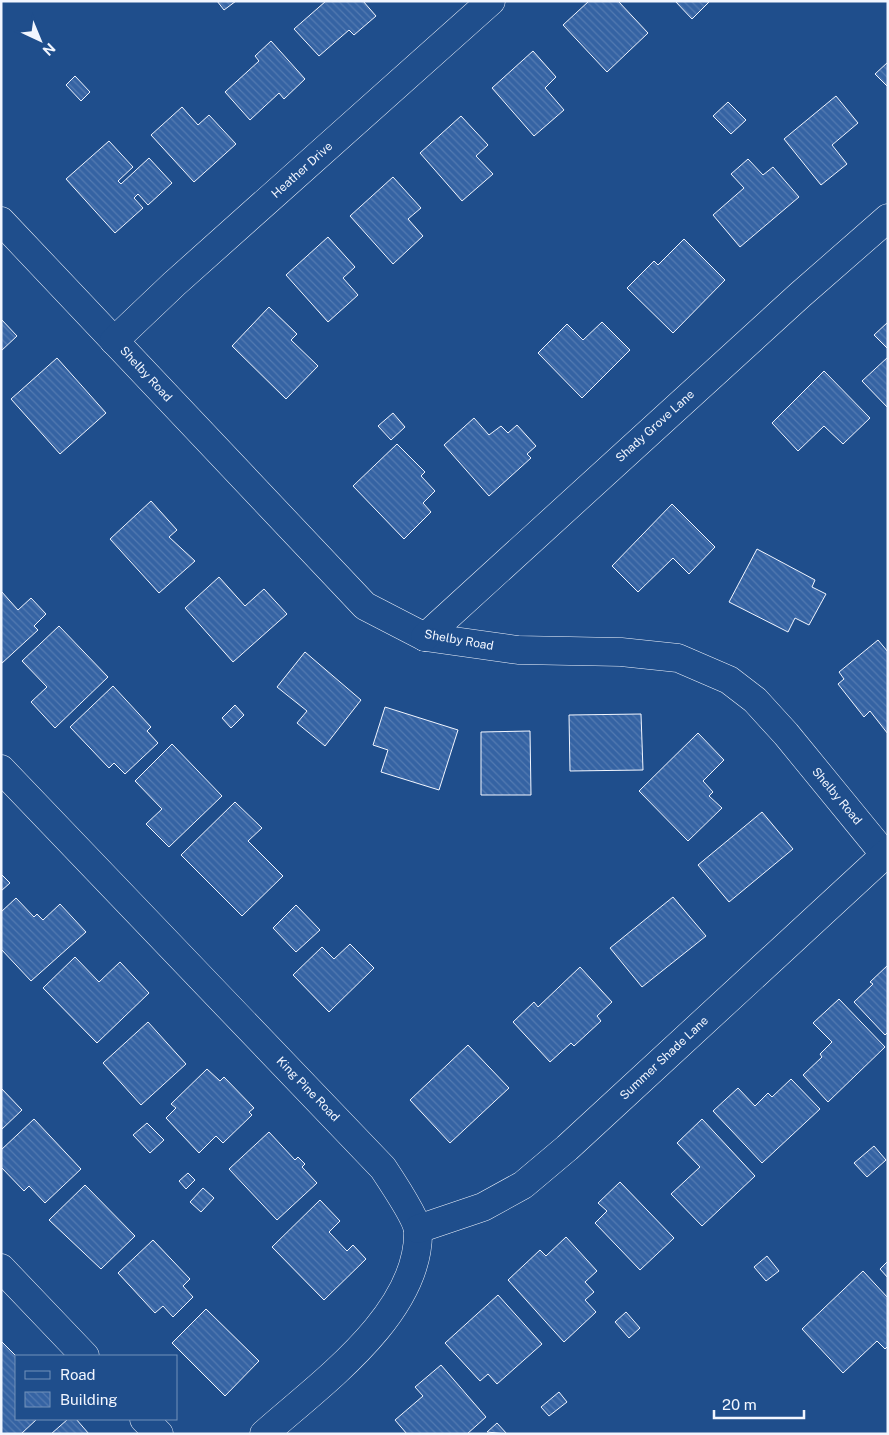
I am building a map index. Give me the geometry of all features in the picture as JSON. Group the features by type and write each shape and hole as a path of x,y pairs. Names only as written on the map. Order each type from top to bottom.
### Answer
{"street":[{"name":"Heather Drive","path":"114,341 174,284 491,1"},
{"name":"Shady Grove Lane","path":"426,637 793,301 888,218"},
{"name":"Shelby Road","path":"1,221 365,606 426,637 518,650 620,652 678,658 729,680 755,700 786,734 886,853"},
{"name":"King Pine Road","path":"1,769 383,1168 418,1230"},
{"name":"Summer Shade Lane","path":"418,1230 483,1207 523,1185 567,1148 886,853"},
{"path":"264,1434 367,1341 384,1322 404,1287 414,1259 418,1230"},
{"path":"1,1268 84,1355"},
{"path":"145,1420 159,1434"}],"building":[{"path":"217,1 236,1 224,10"},
{"path":"326,1 363,1 376,16 354,35 349,30 319,56 294,29"},
{"path":"589,1 618,1 648,33 607,72 563,25"},
{"path":"675,1 710,1 692,19"},
{"path":"271,41 305,79 284,99 279,93 250,120 225,92 259,61 255,56"},
{"path":"533,51 556,77 545,88 564,110 534,136 492,88"},
{"path":"888,62 888,87 875,74"},
{"path":"75,76 90,92 81,101 66,85"},
{"path":"836,96 858,123 832,145 847,164 821,185 784,139"},
{"path":"728,102 746,120 731,134 713,116"},
{"path":"182,107 198,125 209,115 236,144 194,182 151,135"},
{"path":"461,116 488,145 476,156 493,174 462,201 420,153"},
{"path":"109,141 133,167 118,181 121,184 149,158 172,183 148,205 138,194 134,198 143,208 115,233 66,179"},
{"path":"748,159 763,175 773,167 799,197 740,247 713,215 744,188 731,174"},
{"path":"393,177 421,208 408,219 423,236 393,264 350,216"},
{"path":"328,237 355,267 343,278 358,295 328,322 286,275"},
{"path":"684,239 725,280 673,333 627,288 654,261 658,265"},
{"path":"269,307 297,334 291,340 318,366 286,399 232,346"},
{"path":"1,319 17,336 1,351"},
{"path":"602,322 630,350 582,398 538,353 567,324 583,340"},
{"path":"888,322 888,349 874,335"},
{"path":"888,357 888,408 862,381"},
{"path":"57,358 106,413 60,454 11,399"},
{"path":"824,371 870,418 843,444 824,426 798,451 772,423"},
{"path":"393,413 405,427 391,440 378,426"},
{"path":"474,418 489,435 501,426 508,433 517,425 536,446 527,454 531,458 489,496 444,445"},
{"path":"397,444 425,472 421,476 435,491 423,503 431,512 404,539 353,486"},
{"path":"151,501 177,530 169,537 195,561 159,593 110,539"},
{"path":"672,504 715,547 689,574 673,558 638,592 612,566"},
{"path":"757,549 815,580 812,587 826,594 809,625 795,618 788,632 729,602"},
{"path":"219,577 245,606 264,589 287,614 233,662 185,608"},
{"path":"1,591 18,610 31,598 46,614 34,626 38,630 1,664"},
{"path":"59,626 108,677 55,728 31,702 47,687 22,661"},
{"path":"878,640 888,652 888,734 870,711 864,717 838,684 844,679 839,672"},
{"path":"305,652 361,700 325,746 297,723 307,711 277,687"},
{"path":"113,686 151,727 147,731 158,743 125,774 114,763 109,768 70,727"},
{"path":"235,705 244,715 231,728 222,718"},
{"path":"385,707 458,730 439,790 381,772 388,750 373,745"},
{"path":"641,714 643,770 570,771 569,715"},
{"path":"530,731 531,795 481,795 481,732"},
{"path":"698,733 724,760 703,781 713,792 709,796 722,808 688,841 639,791"},
{"path":"172,744 222,796 169,847 146,824 162,809 135,781"},
{"path":"235,802 262,828 248,841 283,876 242,916 181,855"},
{"path":"762,812 793,849 729,902 698,865"},
{"path":"1,874 10,883 1,891"},
{"path":"673,897 706,936 642,987 610,948"},
{"path":"16,898 34,917 37,914 43,920 60,904 86,932 31,981 1,949 1,912"},
{"path":"296,905 320,930 296,952 273,928"},
{"path":"350,944 374,968 329,1012 293,975 322,947 334,959"},
{"path":"75,957 99,982 120,962 149,993 97,1043 43,988"},
{"path":"888,965 888,1032 885,1035 854,1002 873,984 870,982"},
{"path":"580,967 612,1002 597,1016 601,1021 574,1046 571,1043 550,1062 513,1022 534,1002 538,1007"},
{"path":"839,999 885,1047 828,1102 803,1075 822,1057 820,1054 832,1042 813,1023"},
{"path":"148,1022 186,1064 141,1105 103,1063"},
{"path":"468,1045 509,1088 450,1143 410,1100"},
{"path":"207,1069 220,1081 224,1077 254,1108 249,1112 252,1115 223,1143 216,1136 199,1153 166,1118 176,1108 171,1104"},
{"path":"791,1079 820,1109 762,1163 713,1111 738,1088 755,1106 768,1093 772,1097"},
{"path":"1,1088 22,1110 1,1130"},
{"path":"34,1119 81,1169 45,1203 29,1186 24,1191 1,1167 1,1150"},
{"path":"702,1119 755,1176 702,1226 671,1194 700,1167 677,1143"},
{"path":"147,1123 164,1140 150,1153 133,1135"},
{"path":"269,1132 295,1160 298,1157 305,1164 302,1167 317,1183 277,1220 229,1169"},
{"path":"874,1146 886,1160 867,1177 854,1163"},
{"path":"188,1173 195,1180 186,1189 179,1181"},
{"path":"620,1182 674,1238 640,1270 595,1223 607,1211 598,1203"},
{"path":"85,1185 135,1236 101,1269 49,1220"},
{"path":"203,1188 214,1198 201,1212 190,1202"},
{"path":"320,1200 340,1221 329,1232 347,1251 353,1245 366,1259 324,1300 272,1247"},
{"path":"566,1237 597,1271 585,1282 594,1292 585,1300 596,1312 564,1342 508,1280 540,1250 546,1256"},
{"path":"153,1240 190,1279 183,1286 193,1297 173,1317 163,1306 155,1313 118,1273"},
{"path":"767,1256 779,1271 766,1281 754,1267"},
{"path":"888,1261 888,1278 880,1269"},
{"path":"863,1271 888,1298 888,1346 885,1349 877,1341 843,1373 802,1329"},
{"path":"498,1295 542,1344 497,1384 488,1374 480,1381 445,1343"},
{"path":"206,1309 259,1361 225,1396 172,1343"},
{"path":"626,1312 640,1328 629,1338 615,1322"},
{"path":"1,1341 15,1355 15,1420 36,1420 21,1434 1,1434"},
{"path":"441,1365 486,1417 467,1434 407,1434 395,1420 423,1396 415,1387"},
{"path":"559,1392 567,1402 549,1416 541,1407"},
{"path":"67,1420 77,1420 89,1434 51,1434"},
{"path":"497,1423 507,1434 487,1432"}]}
